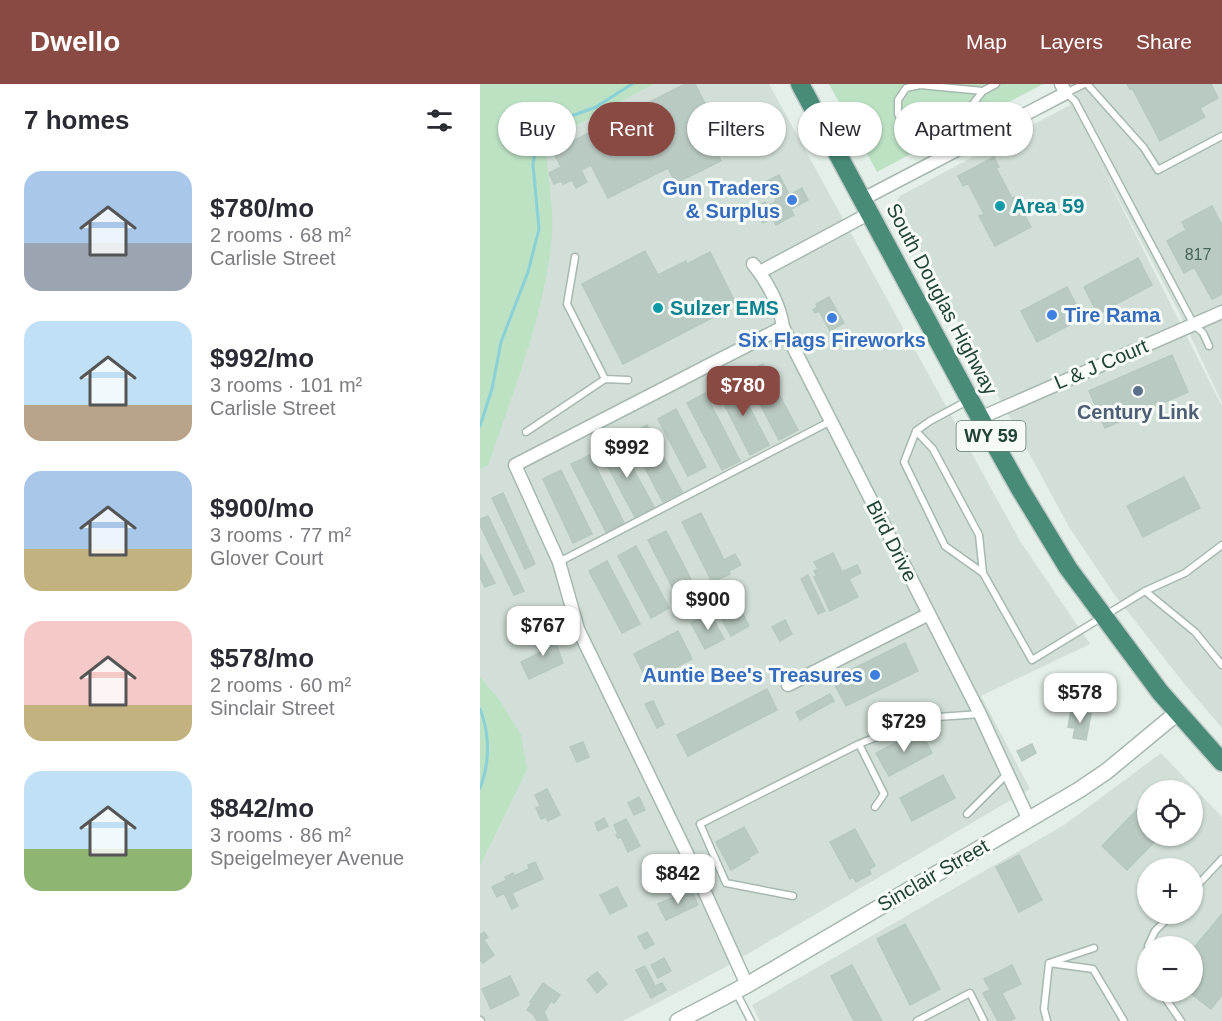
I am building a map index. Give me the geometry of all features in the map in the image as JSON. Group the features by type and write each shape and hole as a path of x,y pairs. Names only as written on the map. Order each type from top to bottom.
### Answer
{"highway":[{"name":"South Douglas Highway","path":"800,84 970,400 1062,558 1102,616 1177,713 1222,762"}],"street":[{"path":"866,206 1063,89"},
{"name":"Bird Drive","path":"866,206 757,268 781,314 783,327 830,422 980,714 1029,820"},
{"name":"L & J Court","path":"980,418 1222,312"},
{"path":"741,988 693,866 578,629 559,562 515,465 783,327"},
{"path":"788,685 929,614"},
{"name":"Sinclair Street","path":"678,1021 741,988 1029,820 1107,771 1177,713"}],"lane":[{"path":"983,91 920,85 906,88 898,100 898,114 905,126 915,133 933,132 965,114 983,91 996,84"},
{"path":"1063,89 1085,84 1144,148 1158,170 1222,135"},
{"path":"1063,89 1076,101 1194,325 1203,333 1209,346"},
{"path":"576,257 567,303 605,379"},
{"path":"526,432 605,379 628,380"},
{"path":"970,400 916,431 904,462 945,546 983,573"},
{"path":"559,562 830,422"},
{"path":"916,431 933,449 979,535 983,573 1032,660 1145,591 1185,573 1222,545"},
{"path":"1145,591 1195,632 1222,665"},
{"path":"793,896 726,883 700,824 859,744 924,718 980,714"},
{"path":"859,744 884,794 875,807"},
{"path":"967,814 1007,774"},
{"path":"1203,879 1222,859"},
{"path":"1153,936 1162,924"},
{"path":"1049,963 1094,948"},
{"path":"1047,1021 1044,1009 1049,963"},
{"path":"1049,963 1093,969 1124,1021"},
{"path":"741,988 751,1021"},
{"path":"917,1021 970,993 984,1021"},
{"path":"1168,1002 1180,1021"}],"shaded area":[{"path":"654,84 769,84 779,102 687,102 687,156 786,156 786,115 798,137 798,156 809,156 1020,541 1090,644 981,696 1030,789 722,969 623,1021 480,1021 480,866 527,770 499,699 480,677 480,469 488,465 552,230 546,156 576,156 576,126 588,119 588,156 675,156 675,102 620,102"},
{"path":"1067,84 1222,84 1222,403 1181,316 1098,160 1222,406 1222,728 1114,594 1069,527 896,207 900,196 975,156 1033,156 1033,125 1070,105"},
{"path":"1161,753 1187,780 1137,780 1137,846 1203,846 1203,797 1222,817 1222,1021 760,1021 752,1005 1064,825"}],"green space":[{"path":"480,84 654,84 620,102 588,102 588,119 576,126 576,102 498,102 498,156 547,156 552,233 549,263 536,322 488,466 480,469"},
{"path":"829,84 1043,84 1009,102 894,102 894,156 907,156 877,172 868,156 882,156 882,102 839,102"},
{"path":"480,677 499,699 521,735 527,770 480,866"}],"building":[{"path":"685,84 695,84 704,102 687,102 687,156 718,156 721,161 676,183 668,168 608,198 591,165 581,170 587,182 576,188 572,180 563,184 561,181 554,184 549,173 561,167 556,156 576,156 576,139 588,133 588,156 675,156 675,102 650,102"},
{"path":"1127,84 1211,84 1218,98 1200,108 1205,117 1160,141 1132,88 1130,89"},
{"name":"Area 59","path":"994,157 999,167 996,168 1031,227 995,246 979,216 984,214 968,183 963,186 958,176"},
{"name":"Gun Traders & Surplus","path":"779,175 789,194 786,197 802,188 808,200 791,209 794,215 776,225 772,218 763,223 757,211 745,217 743,213 765,202 767,206 775,202 776,199 767,181"},
{"path":"1212,206 1222,225 1222,294 1212,299 1194,267 1184,273 1167,241 1186,230 1182,222"},
{"name":"Sulzer EMS","path":"645,251 658,275 710,252 735,302 710,315 712,318 623,364 582,284"},
{"path":"1138,258 1152,285 1098,314 1084,287"},
{"name":"Tire Rama","path":"1067,287 1083,318 1037,342 1021,311"},
{"name":"Six Flags Fireworks","path":"829,297 844,323 830,331 819,311 815,313 813,310 817,307 816,304"},
{"name":"Century Link","path":"1172,355 1188,392 1105,428 1089,391"},
{"path":"763,364 798,430 779,440 744,374"},
{"path":"735,379 769,445 750,455 716,388"},
{"path":"705,393 740,461 722,470 687,403"},
{"path":"676,409 706,467 688,476 658,419"},
{"path":"647,425 682,492 663,502 628,435"},
{"path":"618,441 654,507 635,517 599,450"},
{"path":"590,455 624,523 606,532 571,464"},
{"path":"561,470 592,534 573,543 543,479"},
{"path":"1184,477 1200,508 1143,537 1127,506"},
{"path":"503,493 535,564 525,569 492,498"},
{"path":"701,513 724,560 735,554 741,565 729,571 730,574 712,582 682,522"},
{"path":"488,516 524,591 514,595 480,525 480,519"},
{"path":"666,531 698,593 680,602 648,540"},
{"path":"636,546 669,608 651,618 618,556"},
{"path":"833,553 842,572 857,565 861,573 849,579 858,597 830,611 814,577 817,576 814,571 818,569 814,562"},
{"path":"480,554 495,583 485,587 480,577"},
{"path":"607,561 640,624 622,633 589,571"},
{"path":"808,575 825,611 818,614 801,579"},
{"path":"735,599 749,626 731,636 716,609"},
{"path":"710,613 724,639 705,649 691,623"},
{"path":"785,620 792,634 780,641 772,627"},
{"path":"678,631 692,659 648,682 634,654"},
{"path":"552,632 563,663 529,679 521,662 541,652 535,640"},
{"name":"Auntie Bee's Treasures","path":"905,643 918,671 846,706 832,679"},
{"path":"767,689 777,710 688,756 677,735"},
{"path":"830,694 834,701 800,720 796,712"},
{"path":"653,701 664,724 657,728 645,704"},
{"path":"1071,710 1091,714 1086,740 1073,738 1075,728 1068,727"},
{"path":"920,730 932,753 889,776 876,753"},
{"path":"583,742 589,757 577,762 570,747"},
{"path":"1032,744 1036,753 1022,761 1017,751"},
{"path":"943,775 955,798 912,821 900,798"},
{"path":"547,789 560,815 548,821 546,817 541,819 536,808 540,806 535,795"},
{"path":"639,797 645,810 634,815 628,803"},
{"path":"1137,809 1137,846 1150,846 1127,870 1102,846"},
{"path":"604,818 608,826 598,831 595,823"},
{"path":"626,819 640,846 628,852 621,837 618,838 616,835 618,834 614,825"},
{"path":"744,827 758,852 731,870 716,842"},
{"path":"855,829 875,866 869,869 871,874 856,882 853,877 850,879 830,842"},
{"path":"1019,855 1042,900 1019,912 996,867"},
{"path":"535,862 543,879 512,893 518,906 512,909 504,893 497,897 492,887 506,880 505,877 513,873 514,876 529,869 528,865"},
{"path":"617,887 627,906 610,914 600,895"},
{"path":"691,890 698,905 666,920 658,904"},
{"path":"1222,914 1222,995 1211,1009 1202,1002 1203,937"},
{"path":"905,924 940,989 910,1005 877,939"},
{"path":"484,932 488,937 484,940 494,955 483,963 480,960 480,935"},
{"path":"647,932 654,944 645,949 638,937"},
{"path":"664,958 671,971 658,978 651,965"},
{"path":"852,965 882,1021 854,1021 831,976"},
{"path":"1012,965 1021,984 1002,993 1015,1018 1010,1021 998,1021 983,993 990,990 984,979"},
{"path":"645,966 655,986 662,983 666,990 651,998 636,970"},
{"path":"597,972 607,984 597,993 587,980"},
{"path":"510,976 519,995 491,1009 482,989"},
{"path":"543,983 560,995 554,1003 551,1001 544,1012 548,1021 537,1021 534,1015 527,1010"}],"waterway":[{"path":"480,426 492,389 501,342 528,272 539,229 533,164 538,137 552,123 596,107 632,84"},
{"path":"480,709 486,728 488,748 486,768 480,788"}],"place":[{"name":"Gun Traders & Surplus","path":"792,200"},
{"name":"Area 59","path":"1000,206"},
{"name":"Sulzer EMS","path":"658,308"},
{"name":"Tire Rama","path":"1052,315"},
{"name":"Six Flags Fireworks","path":"832,318"},
{"name":"Century Link","path":"1138,391"},
{"name":"Auntie Bee's Treasures","path":"875,675"}]}
